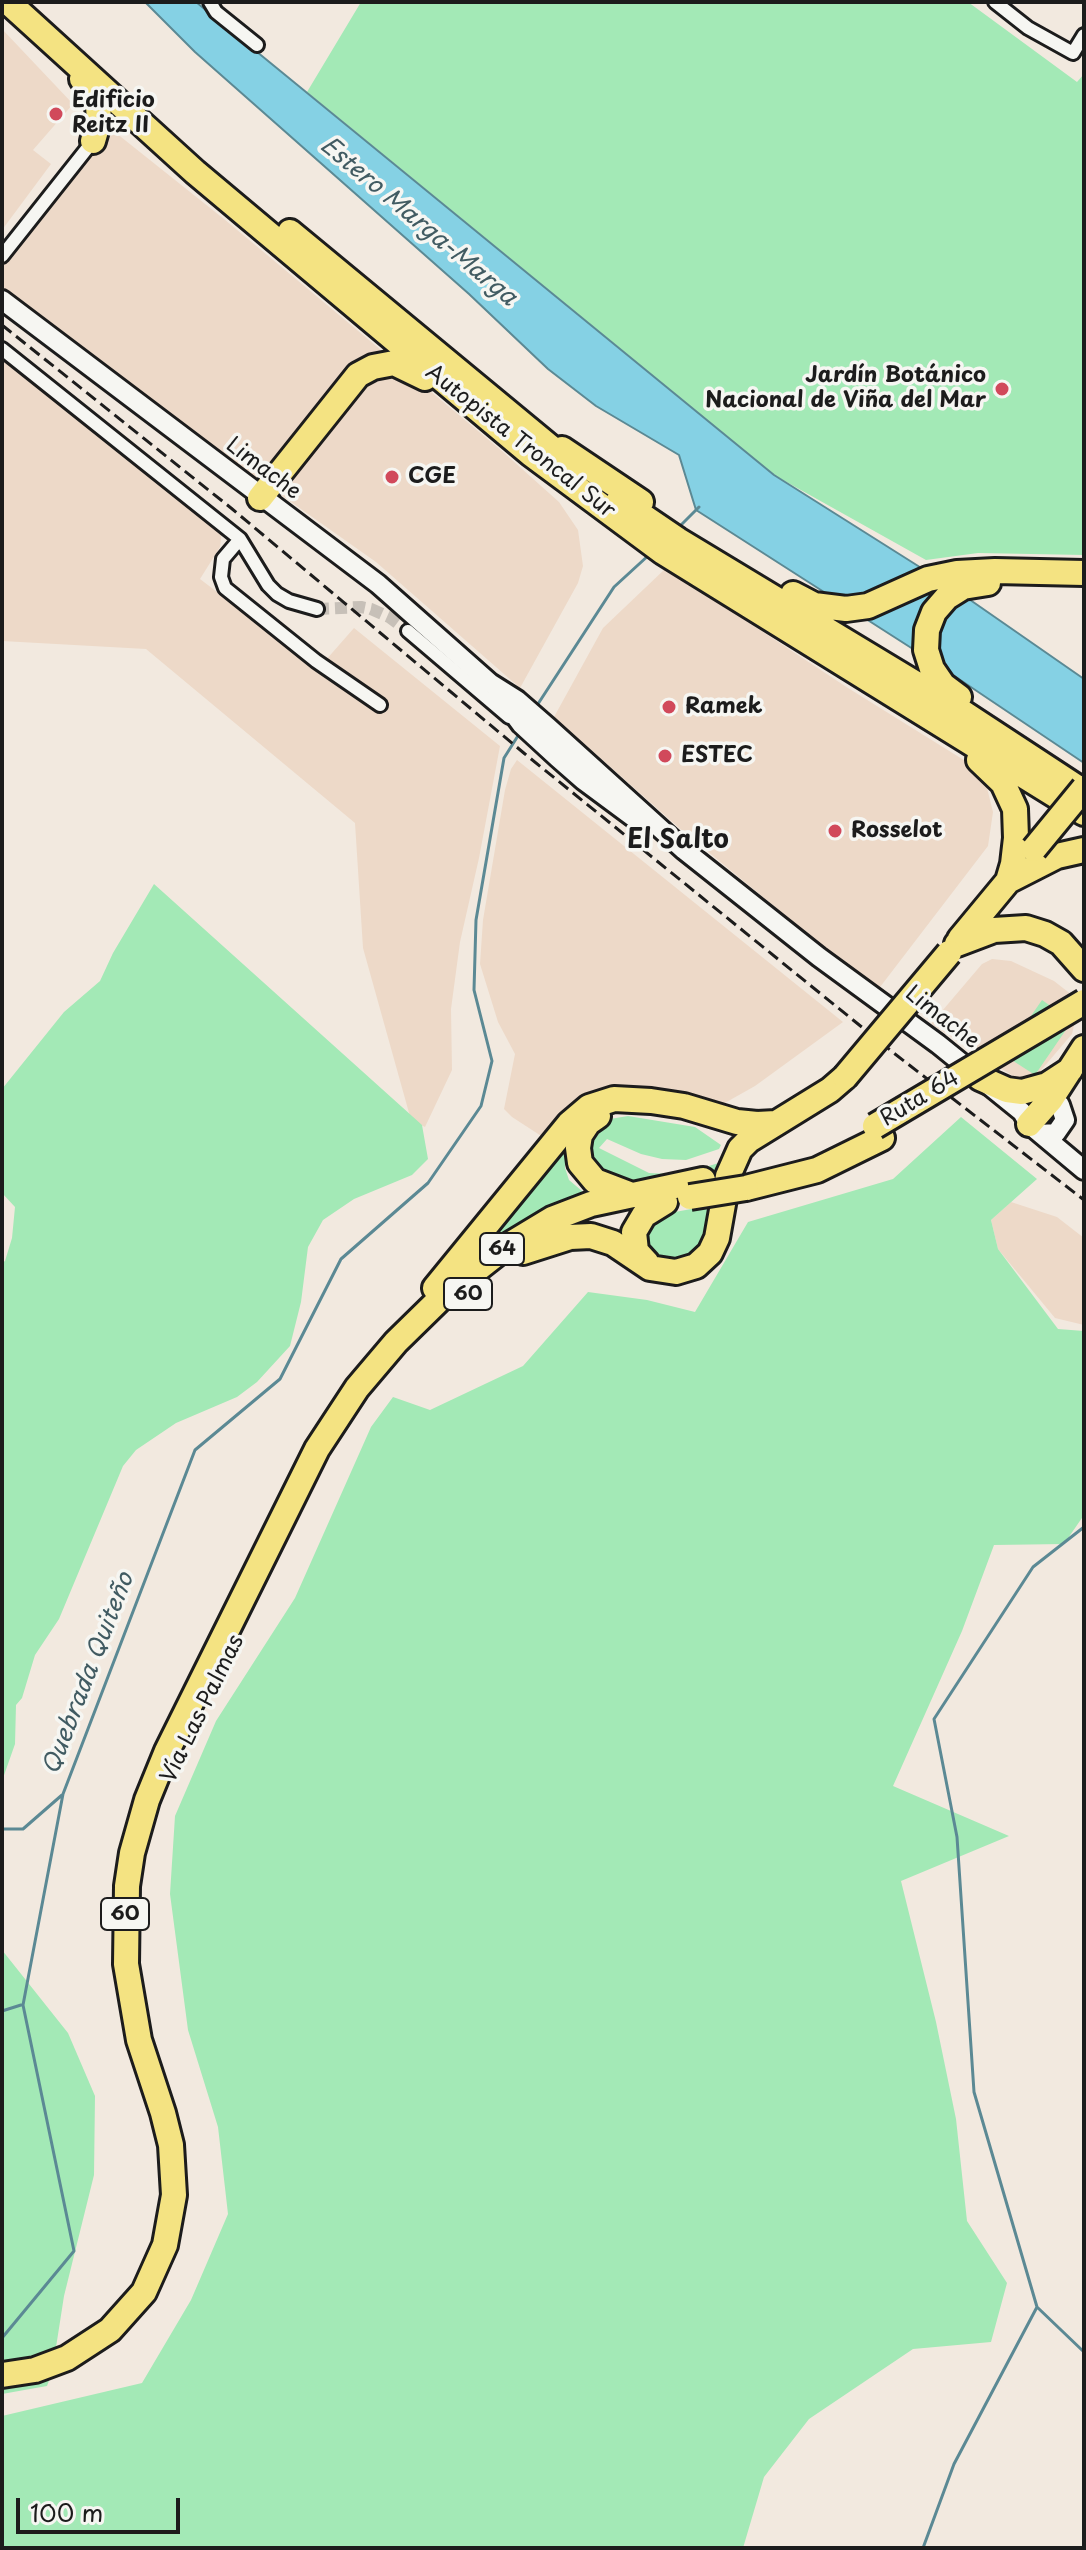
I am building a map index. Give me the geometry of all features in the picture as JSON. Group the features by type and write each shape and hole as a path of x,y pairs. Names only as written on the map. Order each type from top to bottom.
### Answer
{"highway":[{"name":"Autopista Troncal Sur","path":"8,2 195,172 531,454 956,708 1084,790"},
{"name":"Autopista Troncal Sur","path":"31,2 253,201 511,416 634,513"},
{"path":"53,43 95,99 99,120 93,141"},
{"path":"260,498 358,375 365,371 383,364 402,365 458,394"},
{"path":"634,513 676,540 805,601 835,609 857,608 928,579 972,572 1084,573"},
{"name":"Autopista Troncal Sur","path":"676,540 893,692 1084,813"},
{"path":"676,540 682,569 758,622 947,739 997,775 1008,791 1016,818 1013,864 1008,881"},
{"path":"1084,589 981,583 963,587 947,597 930,620 926,640 928,660 937,678 959,697 1084,780"},
{"path":"523,1252 570,1237 591,1236 613,1243 640,1263 655,1269 670,1272 689,1269 702,1262 710,1253 720,1228 728,1176 745,1164 776,1123 830,1090 845,1077 1084,790"},
{"path":"1008,881 1057,856 1084,850"},
{"path":"953,948 994,930 1026,928 1061,943 1084,969"},
{"name":"Ruta 64","path":"878,1132 1084,1002"},
{"name":"Ruta 64","path":"745,1164 813,1156 878,1132 1084,1019"},
{"path":"1035,1129 1084,1048"},
{"path":"980,1078 1012,1091 1027,1091 1047,1085 1070,1070"},
{"path":"396,1342 476,1237 574,1118 589,1107 614,1099 651,1101 684,1106 737,1122 776,1123"},
{"path":"631,1194 595,1181 584,1170 578,1155 578,1141 584,1128 594,1119 613,1111 629,1109 692,1119 723,1133 745,1164"},
{"name":"Vía Las Palmas","path":"2,2389 30,2386 63,2376 107,2352 145,2316 172,2272 186,2222 187,2160 178,2115 149,2020 138,1945 140,1882 158,1807 176,1760 320,1476 349,1426 417,1341 480,1283 523,1252 588,1220 665,1202 745,1164"},
{"name":"Vía Las Palmas","path":"2,2375 51,2365 97,2341 134,2306 160,2261 173,2212 173,2162 163,2113 139,2040 126,1964 127,1886 140,1823 156,1777 191,1699 306,1470 346,1404 396,1342 458,1282 519,1237 571,1211 631,1194 696,1189"},
{"path":"655,1269 636,1251 634,1232 644,1215 665,1202"}],"main road":[{"name":"Limache","path":"2,300 260,498 378,584 490,683 516,715 547,733 583,780 629,816 684,850 819,957 883,1002 1022,1112 1035,1129 1084,1170"},
{"name":"Limache","path":"819,957 866,1001 1013,1118 1035,1129"},
{"path":"1027,1091 1051,1099"}],"street":[{"path":"210,2 216,12 257,45"},
{"path":"995,2 1028,28 1073,53 1084,35"},
{"path":"2,256 93,141"},
{"path":"2,349 240,539 268,585 277,594 317,609"},
{"path":"240,539 223,559 221,577 225,588 316,661 380,705"},
{"name":"Limache","path":"408,631 516,715"}],"shaded area":[{"path":"2,29 73,104 33,150 51,164 2,230"},
{"path":"111,129 224,219 559,502 578,530 583,566 578,583 520,688 376,562 104,370 2,289 2,267"},
{"path":"2,356 222,530 220,547 200,579 318,669 354,628 500,746 460,942 451,1009 452,1070 425,1127 411,1120 363,948 355,823 146,649 2,641"},
{"path":"666,568 975,767 986,784 993,812 988,846 877,991 678,827 554,717 603,628"},
{"path":"517,760 843,1022 755,1086 723,1104 682,1094 641,1089 549,1141 512,1117 504,1109 515,1054 498,1022 480,964 483,920 505,790"},
{"path":"992,959 1011,961 1054,981 1072,995 1077,1013 1072,1034 1037,1075 1016,1078 931,1024 982,964"},
{"path":"1011,1202 1057,1217 1084,1238 1084,1325 1055,1318 998,1249 991,1220"}],"green space":[{"path":"361,2 968,2 1077,82 1084,74 1084,555 978,553 926,560 774,475 307,92"},
{"path":"154,884 422,1125 428,1159 412,1175 354,1199 323,1220 308,1247 301,1302 290,1346 257,1382 237,1397 176,1423 136,1450 123,1466 59,1619 35,1655 22,1698 16,1705 15,1744 2,1781 2,1263 12,1238 15,1207 2,1193 2,1089 64,1012 100,981"},
{"path":"1042,1000 1072,1021 1035,1075 1004,1055"},
{"path":"628,1116 695,1127 721,1145 719,1149 686,1160 641,1154 607,1139 599,1148 649,1173 692,1171 722,1162 713,1173 654,1185 623,1186 595,1173 585,1136 604,1120"},
{"path":"961,1117 1037,1179 991,1220 998,1249 1058,1329 1084,1331 1084,1515 1064,1544 994,1545 962,1631 893,1786 1009,1836 901,1881 956,2119 967,2221 1007,2283 991,2342 913,2349 809,2419 764,2477 743,2548 2,2548 2,2416 142,2383 191,2300 228,2214 218,2127 188,2030 170,1894 175,1816 216,1721 295,1598 371,1427 393,1397 430,1410 523,1366 588,1292 647,1300 695,1312 748,1222 893,1179"},
{"path":"565,1150 569,1180 588,1196 464,1272"},
{"path":"713,1205 702,1244 692,1253 677,1259 650,1256 642,1245 649,1221 664,1214"},
{"path":"2,1950 68,2033 95,2096 94,2175 64,2296 52,2373 47,2386 2,2394"}],"water":[{"name":"Estero Marga-Marga","path":"145,2 196,2 774,475 953,588 1084,679 1084,763 696,510 679,455 596,406 548,369 469,294 195,52"}],"waterway":[{"path":"679,527 699,507"},
{"path":"536,707 614,587 650,554"},
{"name":"Quebrada Quiteño","path":"2,2338 74,2251 23,2005 63,1794 195,1450 280,1379 341,1259 428,1183 481,1106 492,1061 474,990 476,920 504,758 521,731"},
{"path":"1084,1527 1033,1567 934,1719 957,1837 974,2092 1037,2307 1084,2352"},
{"path":"2,1829 23,1829 62,1795"},
{"path":"2,2011 21,2005"},
{"path":"923,2548 954,2464 1037,2307"}],"tunnel":[{"path":"317,609 371,609 408,631"}],"railway":[{"path":"2,325 231,508 525,754 895,1054 1084,1200"}],"place":[{"name":"Edificio Reitz II","path":"56,114"},
{"name":"Jardín Botánico Nacional de Viña del Mar","path":"1002,389"},
{"name":"CGE","path":"392,477"},
{"name":"Ramek","path":"669,707"},
{"name":"ESTEC","path":"665,756"},
{"name":"Rosselot","path":"835,831"}],"district":[{"name":"El Salto","path":"678,841"}]}
